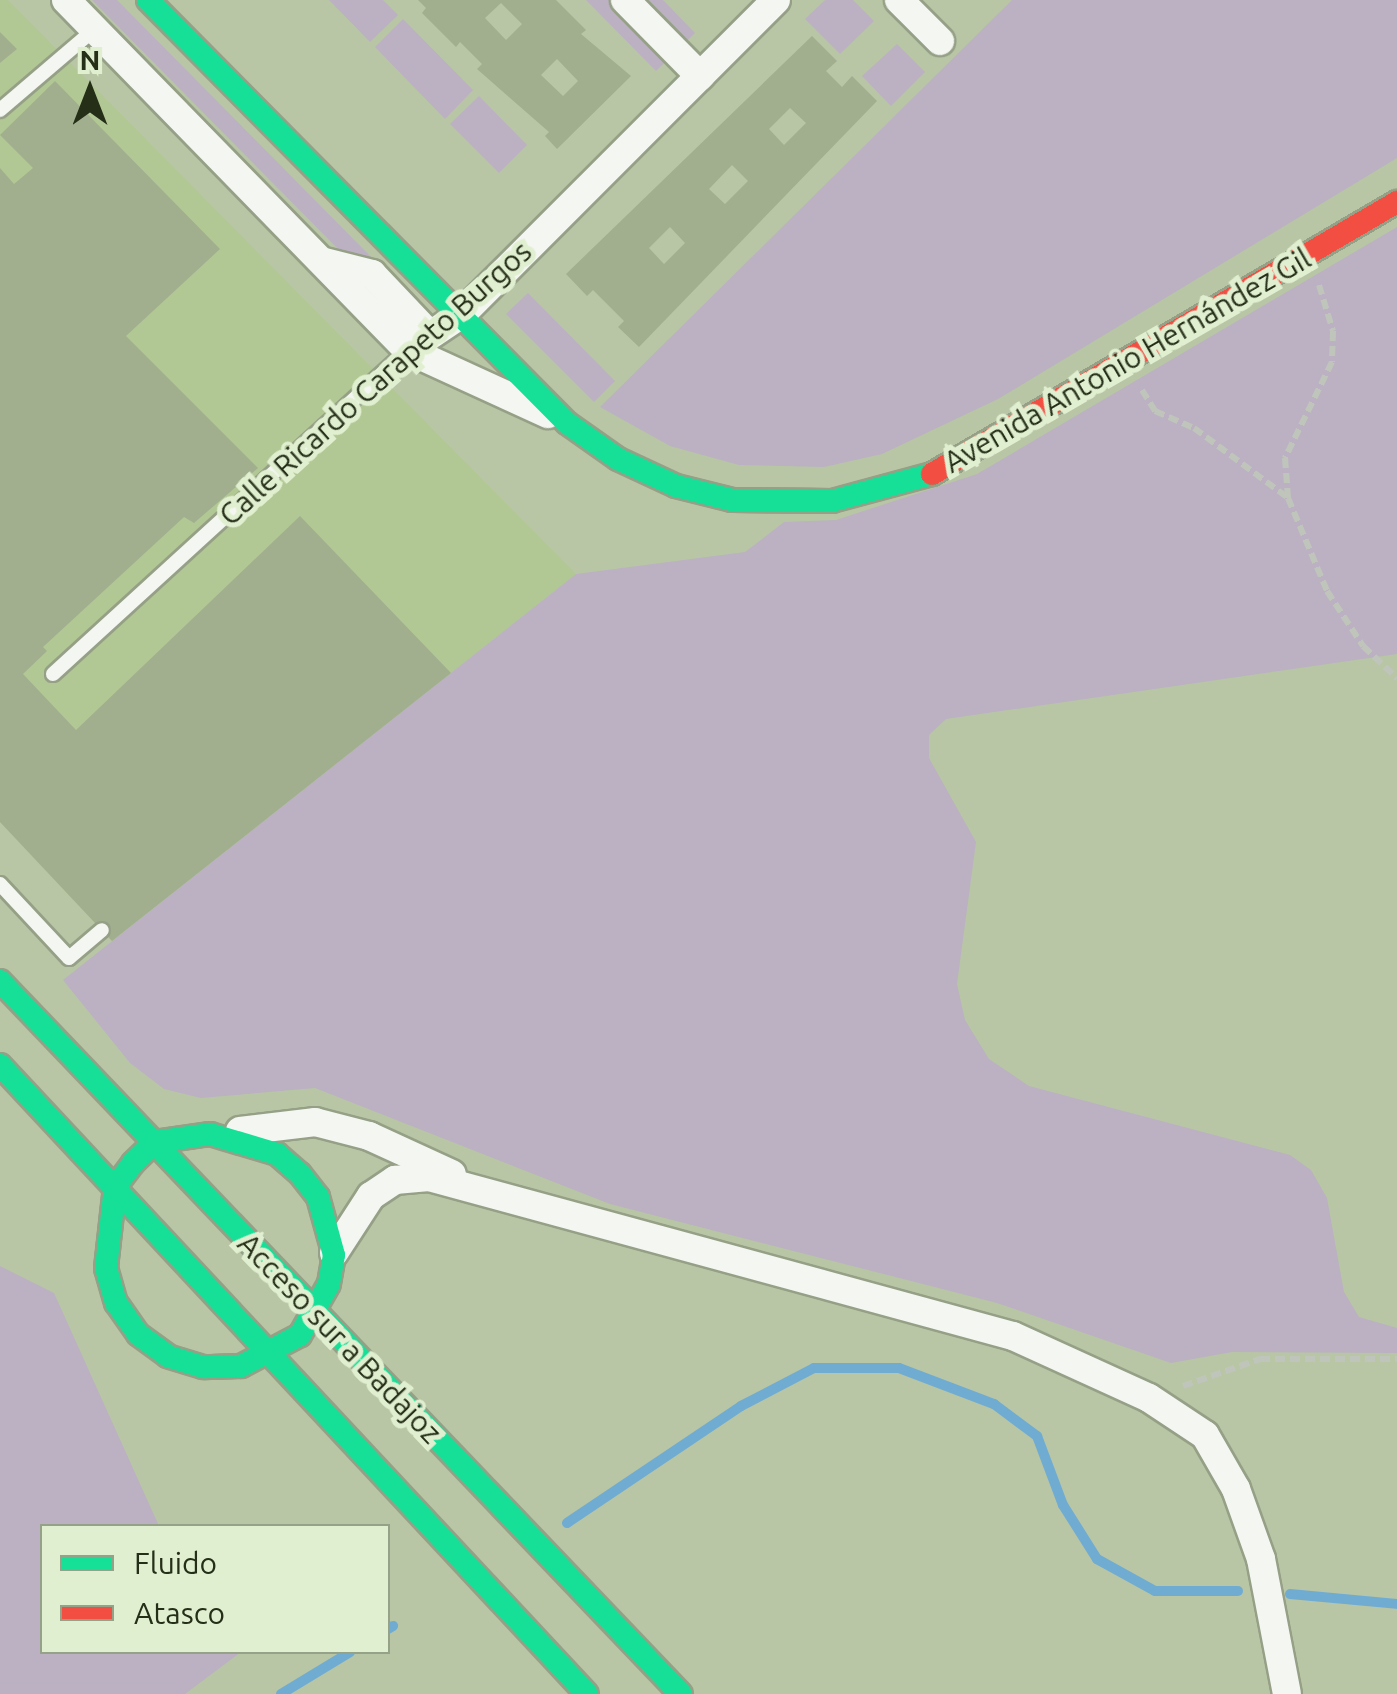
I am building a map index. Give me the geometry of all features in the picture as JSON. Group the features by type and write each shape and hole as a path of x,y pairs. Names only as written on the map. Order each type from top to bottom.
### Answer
{"main road":[{"name":"Avenida Antonio Hernández Gil","path":"148,0 567,423 618,459 676,486 732,500 832,501 932,474 1126,364 1397,202"},
{"name":"Acceso sur a Badajoz","path":"0,982 681,1694"},
{"name":"Acceso sur a Badajoz","path":"0,1065 274,1354 587,1694"},
{"path":"210,1134 246,1140 300,1174 318,1197 334,1254 316,1314 274,1354 241,1366 204,1367 168,1356 138,1334 116,1304 106,1268 115,1187 154,1142 210,1134"}],"street":[{"name":"Avenida Antonio Hernández Gil","path":"66,0 323,261 418,342 567,423"},
{"path":"625,0 700,76"},
{"name":"Calle Ricardo Carapeto Burgos","path":"418,342 462,314 776,0"},
{"path":"900,0 940,41"},
{"path":"210,1134 315,1122 369,1136 498,1195"},
{"path":"334,1254 360,1210 395,1180 428,1177 1013,1336 1149,1398 1205,1435 1236,1489 1261,1559 1286,1694"}],"lane":[{"path":"0,110 95,29"},
{"name":"Calle Ricardo Carapeto Burgos","path":"52,674 418,342"},
{"path":"0,884 69,958 102,930"}],"path":[{"path":"1305,257 1329,312 1332,362 1285,458 1288,498 1328,592 1363,646 1397,678"},
{"path":"1126,364 1155,411 1194,428 1288,498"},
{"path":"1149,1398 1260,1358 1397,1359"}],"shaded area":[{"path":"0,0 8,0 576,574 112,941 0,822"},
{"path":"92,0 117,0 382,268 349,260"},
{"path":"329,0 383,0 398,15 370,42"},
{"path":"586,0 663,0 695,33 656,71"},
{"path":"825,0 853,0 874,21 840,54 805,19"},
{"path":"1012,0 1397,0 1397,158 998,399 882,454 824,467 739,465 670,446 600,407"},
{"path":"403,19 473,90 445,119 375,47"},
{"path":"897,44 925,72 891,106 862,76"},
{"path":"479,96 527,145 499,173 450,124"},
{"path":"1397,227 1397,654 946,719 929,735 929,758 976,842 957,984 965,1020 989,1059 1029,1086 1290,1155 1311,1170 1327,1198 1344,1292 1359,1317 1397,1328 1397,1353 1232,1352 1171,1363 997,1303 610,1204 315,1088 201,1098 164,1089 130,1063 63,980 576,574 745,552 784,522 836,520 977,474"},
{"path":"528,293 615,381 594,402 506,314"},
{"path":"0,1266 54,1293 158,1524 40,1524 40,1654 238,1654 185,1694 0,1694"}],"building":[{"path":"418,0 556,0 586,30 581,34 631,76 557,149 545,136 549,132 477,69 482,64 460,42 456,47 422,13 426,8","holes":["501,3 522,24 506,40 485,18","557,59 578,81 563,96 541,75"]},
{"path":"0,32 17,49 0,63"},
{"path":"812,36 837,61 826,71 842,87 852,76 877,101 639,347 618,327 624,321 593,290 587,296 566,274","holes":["790,108 806,123 784,145 769,129","732,165 748,181 725,204 709,189","670,227 685,243 664,264 649,248"]},
{"path":"55,81 220,249 126,336 258,468 194,523 184,517 43,647 47,651 23,674 76,730 300,516 451,673 112,941 0,822 0,168 14,184 33,168 0,135"}],"waterway":[{"path":"567,1523 741,1406 814,1368 899,1368 994,1404 1037,1436 1063,1505 1097,1559 1155,1591 1238,1591"},
{"path":"1290,1594 1397,1604"},
{"path":"281,1694 347,1654"}],"traffic: fast":[{"path":"148,0 567,423 618,459 676,486 732,500 832,501 932,474"},
{"path":"0,981 681,1694"},
{"path":"0,1065 587,1694"},
{"path":"210,1134 277,1154 300,1174 318,1197 334,1255 329,1284 300,1335 241,1366 203,1367 168,1356 138,1334 116,1303 106,1268 115,1187 133,1163 155,1142 210,1134"}],"traffic: jam":[{"path":"932,474 1397,202"}]}
